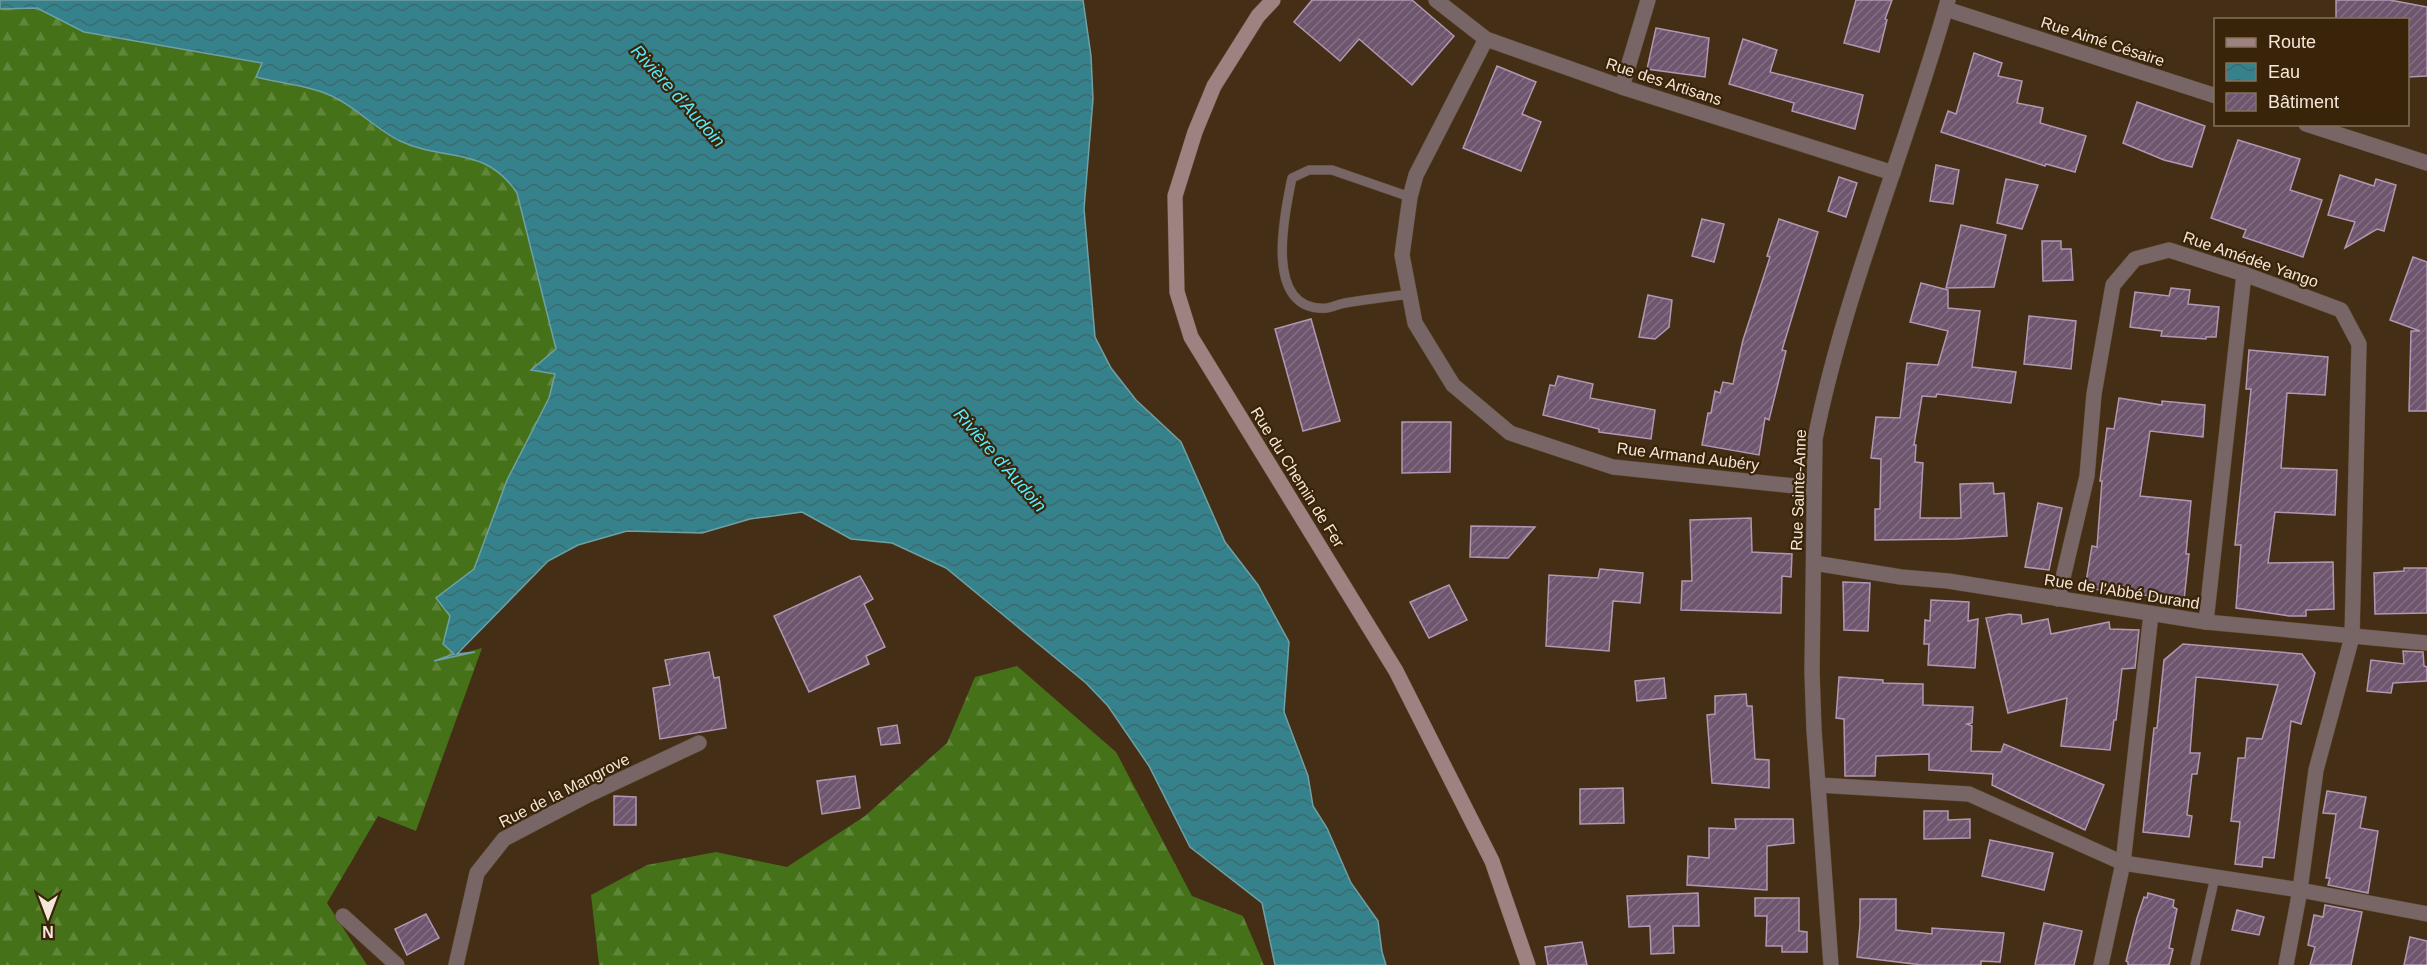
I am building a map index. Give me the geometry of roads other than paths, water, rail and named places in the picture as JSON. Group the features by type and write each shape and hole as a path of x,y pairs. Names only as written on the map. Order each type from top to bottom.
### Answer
{"main road":[{"name":"Rue du Chemin de Fer","path":"1273,0 1258,16 1214,86 1195,132 1175,196 1177,292 1191,337 1396,671 1492,861 1528,965"}],"street":[{"name":"Rue des Artisans","path":"1436,0 1486,39 1622,87 1893,173"},
{"path":"1622,87 1648,0"},
{"name":"Rue Aimé Césaire","path":"1947,4 2214,95"},
{"name":"Rue Sainte-Anne","path":"1831,965 1812,672 1815,440 1823,402 1867,248 1947,4"},
{"name":"Rue Armand Aubéry","path":"1486,39 1416,175 1410,197 1402,255 1415,323 1453,385 1510,433 1613,467 1813,488"},
{"path":"2312,126 2427,164"},
{"name":"Rue Amédée Yango","path":"2058,599 2087,476 2094,394 2113,285 2135,259 2169,250 2244,274 2341,310 2359,344 2352,637 2316,770 2300,890 2286,965"},
{"path":"2206,622 2244,274"},
{"name":"Rue de l'Abbé Durand","path":"1814,563 2206,622 2427,643"},
{"path":"2101,965 2123,863 2151,614"},
{"name":"Rue de la Mangrove","path":"456,965 477,873 504,839 586,796 699,743"},
{"path":"1818,785 1969,794 2123,863 2300,890 2427,914"},
{"path":"344,916 397,965"}],"lane":[{"path":"1410,197 1332,170 1309,170 1292,178 1283,217 1283,272 1292,296 1306,305 1326,308 1410,294"},
{"path":"2195,965 2215,877"}],"water":[{"name":"Rivière d'Audoin","path":"0,0 1083,0 1091,56 1093,99 1084,209 1095,337 1111,368 1136,400 1181,442 1225,542 1258,585 1289,642 1284,712 1308,776 1313,806 1327,828 1351,883 1378,921 1386,965 1275,965 1262,903 1190,847 1149,766 1108,706 1086,683 946,568 892,543 851,539 802,512 750,519 702,533 627,531 578,545 548,561 457,654 475,652 434,661 454,654 443,644 450,616 436,598 474,569 507,480 549,398 555,374 531,370 556,349 517,193 505,178 492,168 478,161 400,141 337,98 301,86 256,77 262,63 84,32 37,8 0,9"}]}
